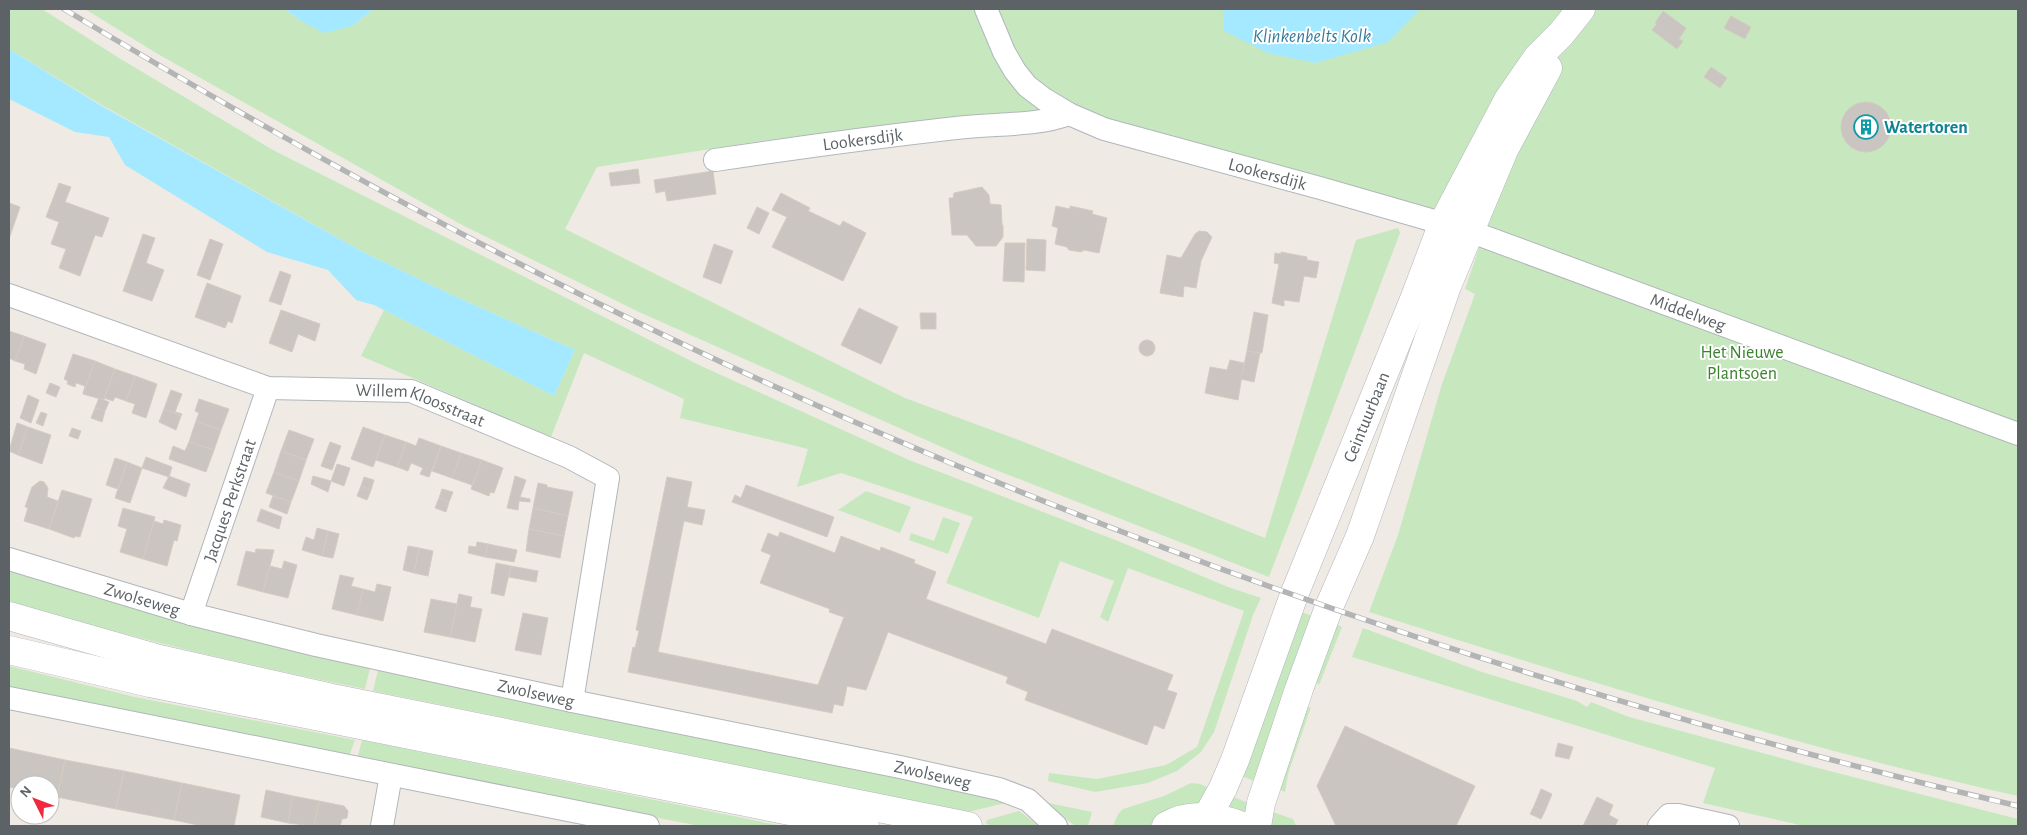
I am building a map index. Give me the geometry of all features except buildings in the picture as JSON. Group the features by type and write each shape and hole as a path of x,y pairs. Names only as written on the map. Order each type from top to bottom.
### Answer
{"street":[{"name":"Lookersdijk","path":"986,9 996,37 1015,71 1027,86 1069,114 1104,129 1469,231"},
{"name":"Ceintuurbaan","path":"1207,817 1223,788 1235,760 1294,595 1418,291 1443,223 1508,100 1537,58 1561,34 1581,9"},
{"name":"Ceintuurbaan","path":"1257,826 1261,804 1299,689 1330,607 1360,536 1440,306 1469,231 1504,150 1550,66 1561,34"},
{"name":"Lookersdijk","path":"715,160 905,133 1053,120 1069,114"},
{"name":"Middelweg","path":"1469,231 2018,434"},
{"name":"Willem Kloosstraat","path":"9,295 268,388 411,391 569,457 608,478 572,701"},
{"name":"Jacques Perkstraat","path":"191,614 268,388"},
{"name":"Zwolseweg","path":"9,559 191,614 316,645 572,701 900,766 999,789 1028,800 1056,826"},
{"path":"9,616 159,659 332,698 968,826"},
{"path":"9,650 150,683 865,826"},
{"path":"9,698 648,826"},
{"path":"382,826 391,775"},
{"path":"1660,824 1669,815 1678,815 1728,826"},
{"path":"1166,826 1188,818 1207,817 1225,820 1242,826"}],"green space":[{"path":"9,9 42,9 119,58 273,150 699,365 909,460 1118,541 1228,587 1261,598 1253,615 1214,732 1201,752 1177,771 1148,783 1095,792 1048,781 1049,773 1097,779 1166,765 1197,747 1244,611 1128,568 1108,622 1100,617 1114,581 1060,561 1039,618 946,583 973,517 841,473 797,487 808,449 680,418 684,399 584,353 551,437 361,356 384,310 554,396 575,350 450,294 361,251 100,104 9,49"},
{"path":"85,9 285,9 301,21 352,26 374,9 982,9 1051,112 888,125 767,140 597,167 565,229 905,398 1019,440 1265,538 1356,240 1398,228 1400,233 1269,577 973,461 639,312 464,226 156,53"},
{"name":"Het Nieuwe Plantsoen","path":"994,9 2018,9 2018,796 1936,777 1773,734 1530,663 1369,612 1398,535 1442,384 1475,294 1465,289 1487,225 1082,114 1045,92 1017,62"},
{"path":"866,491 911,507 900,533 838,510"},
{"path":"943,517 960,523 948,554 909,540 911,533 934,541"},
{"path":"9,569 96,598 370,668 365,689 186,650 97,627 9,601"},
{"path":"1296,610 1315,617 1261,784 1235,773"},
{"path":"1336,624 1342,627 1319,685 1316,682"},
{"path":"1363,628 1482,672 1577,701 1587,707 1591,702 1629,717 2018,819 2018,826 1804,826 1703,803 1715,768 1352,657"},
{"path":"9,666 135,697 355,740 348,759 9,691"},
{"path":"378,670 987,794 1005,803 968,812 373,691"},
{"path":"1311,707 1288,774 1285,792 1275,788 1306,708"},
{"path":"362,740 782,826 700,826 357,760"},
{"path":"1191,783 1200,784 1214,790 1204,802 1163,817 1149,826 1113,826 1118,814 1123,809 1164,796"},
{"path":"1228,795 1254,805 1248,820 1221,810"},
{"path":"1044,802 1092,812 1088,826 1075,826"},
{"path":"1267,810 1293,819 1296,826 1268,826"},
{"path":"1019,811 1039,826 996,826 986,824 987,820"}],"water":[{"path":"285,9 374,9 352,26 324,33 301,21"},
{"name":"Klinkenbelts Kolk","path":"1223,9 1420,9 1388,42 1315,63 1268,53 1224,31"},
{"path":"9,49 100,105 361,251 450,294 575,350 554,396 374,305 356,300 328,270 267,252 125,165 109,137 75,132 9,99"}],"railway":[{"path":"64,9 288,140 517,262 672,339 834,413 999,483 1165,548 1333,608 1502,665 1673,716 1845,763 2018,806"}],"place":[{"name":"Watertoren","path":"1866,127"}]}
